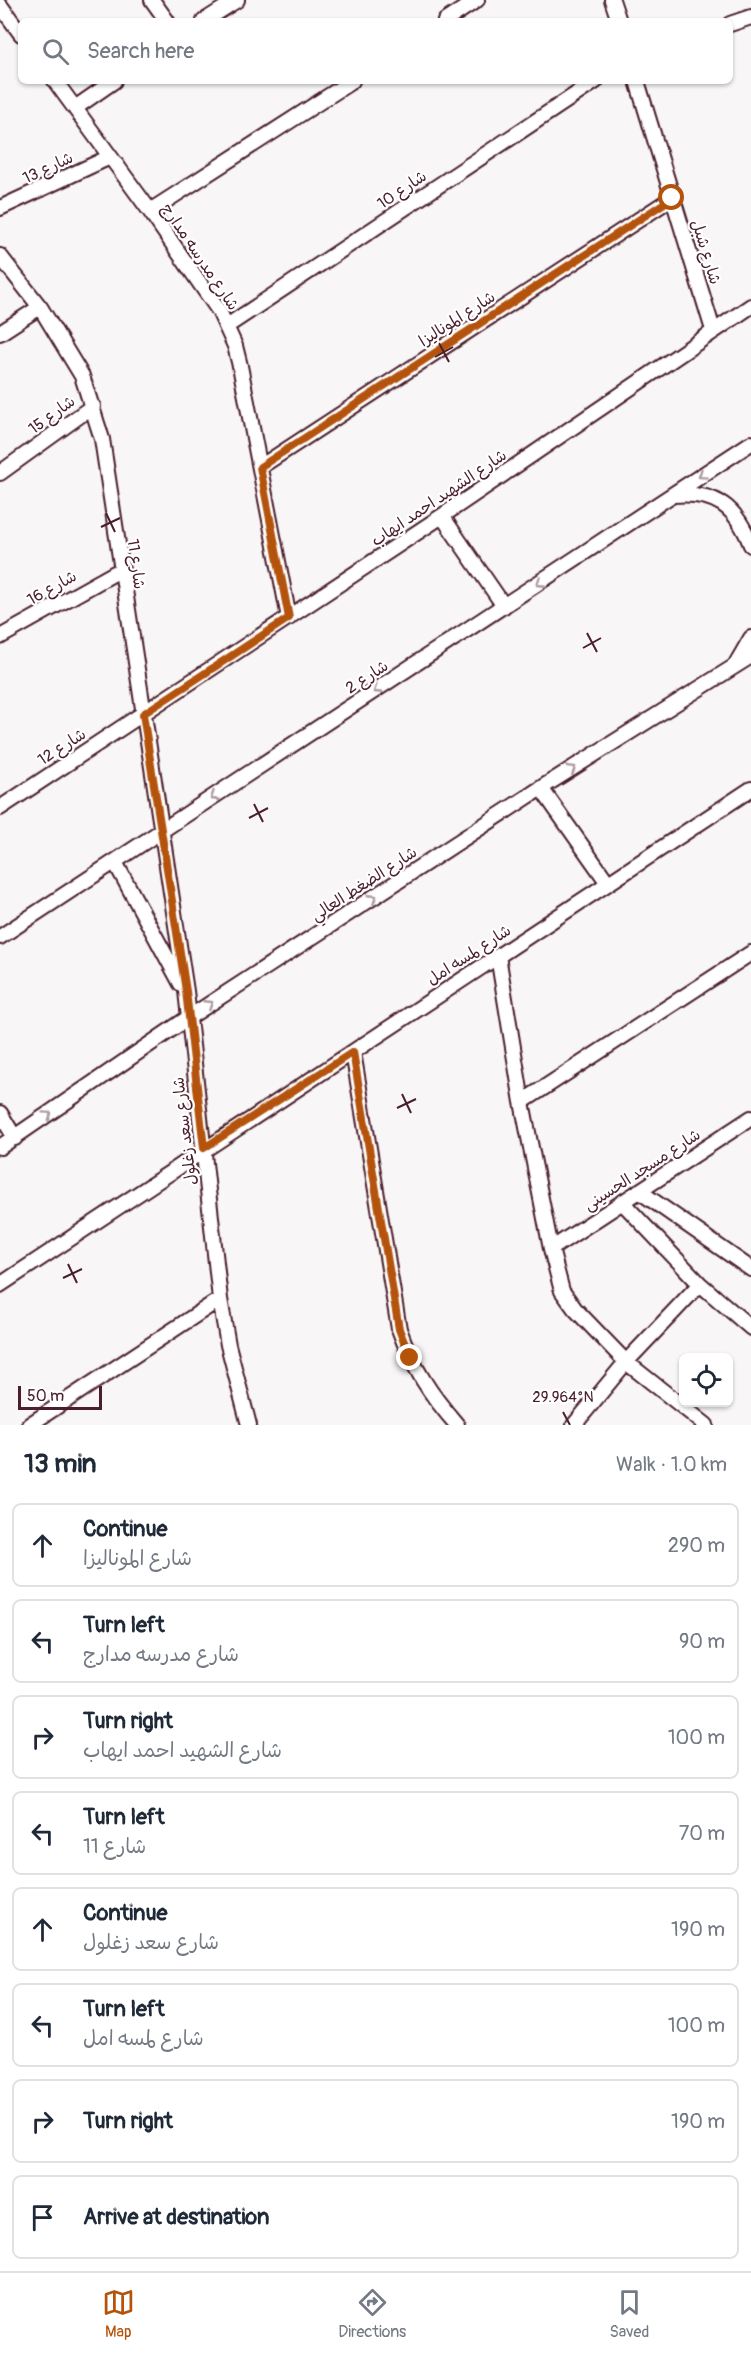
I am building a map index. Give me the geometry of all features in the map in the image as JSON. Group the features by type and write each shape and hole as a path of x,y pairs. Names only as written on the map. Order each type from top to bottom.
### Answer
{"street":[{"path":"152,0 165,18"},
{"path":"209,18 237,0"},
{"path":"450,18 477,0"},
{"path":"612,0 618,18"},
{"path":"0,5 18,30"},
{"path":"733,23 751,17"},
{"name":"شارع مدرسه مدارج","path":"57,84 150,211 227,326 240,366 289,618"},
{"path":"75,108 110,84"},
{"path":"150,211 347,84"},
{"name":"شارع 10","path":"227,326 591,84"},
{"name":"شارع شبل","path":"639,84 713,330"},
{"name":"شارع 13","path":"0,208 110,157"},
{"name":"شارع الموناليزا","path":"260,467 672,198"},
{"name":"شارع 11","path":"0,256 40,307 82,376 93,406 102,439 120,570 162,831"},
{"name":"شارع الشهيد احمد ايهاب","path":"143,714 442,516 751,306"},
{"path":"0,333 40,307"},
{"name":"شارع 15","path":"0,472 93,406"},
{"name":"شارع 2","path":"0,937 751,442"},
{"path":"672,495 697,494 718,501 736,515 751,545"},
{"path":"442,516 504,606"},
{"name":"شارع 16","path":"0,637 120,570"},
{"path":"730,670 742,656 751,638"},
{"name":"شارع الضغط العالي","path":"0,1147 188,1018 542,788 751,656"},
{"name":"شارع 12","path":"0,808 143,714"},
{"path":"542,788 608,883"},
{"name":"شارع لمسه امل","path":"0,1285 204,1148 751,789"},
{"name":"شارع سعد زغلول","path":"162,831 186,991 220,1299 228,1345 249,1425"},
{"path":"115,862 186,991"},
{"path":"522,1101 751,952"},
{"path":"498,956 522,1101 551,1249 562,1291 575,1309 626,1362 706,1425"},
{"path":"353,1052 399,1329 410,1358 424,1384 457,1425"},
{"path":"0,1113 15,1138"},
{"name":"شارع مسجد الحسينى","path":"551,1249 751,1118"},
{"path":"639,1191 751,1269"},
{"path":"622,1202 700,1284 751,1329"},
{"path":"574,1425 626,1362 700,1284"},
{"path":"29,1425 220,1299"}],"route":[{"path":"410,1358 399,1329 353,1052 204,1148 186,991 143,714 289,618 260,467 672,198"}]}
